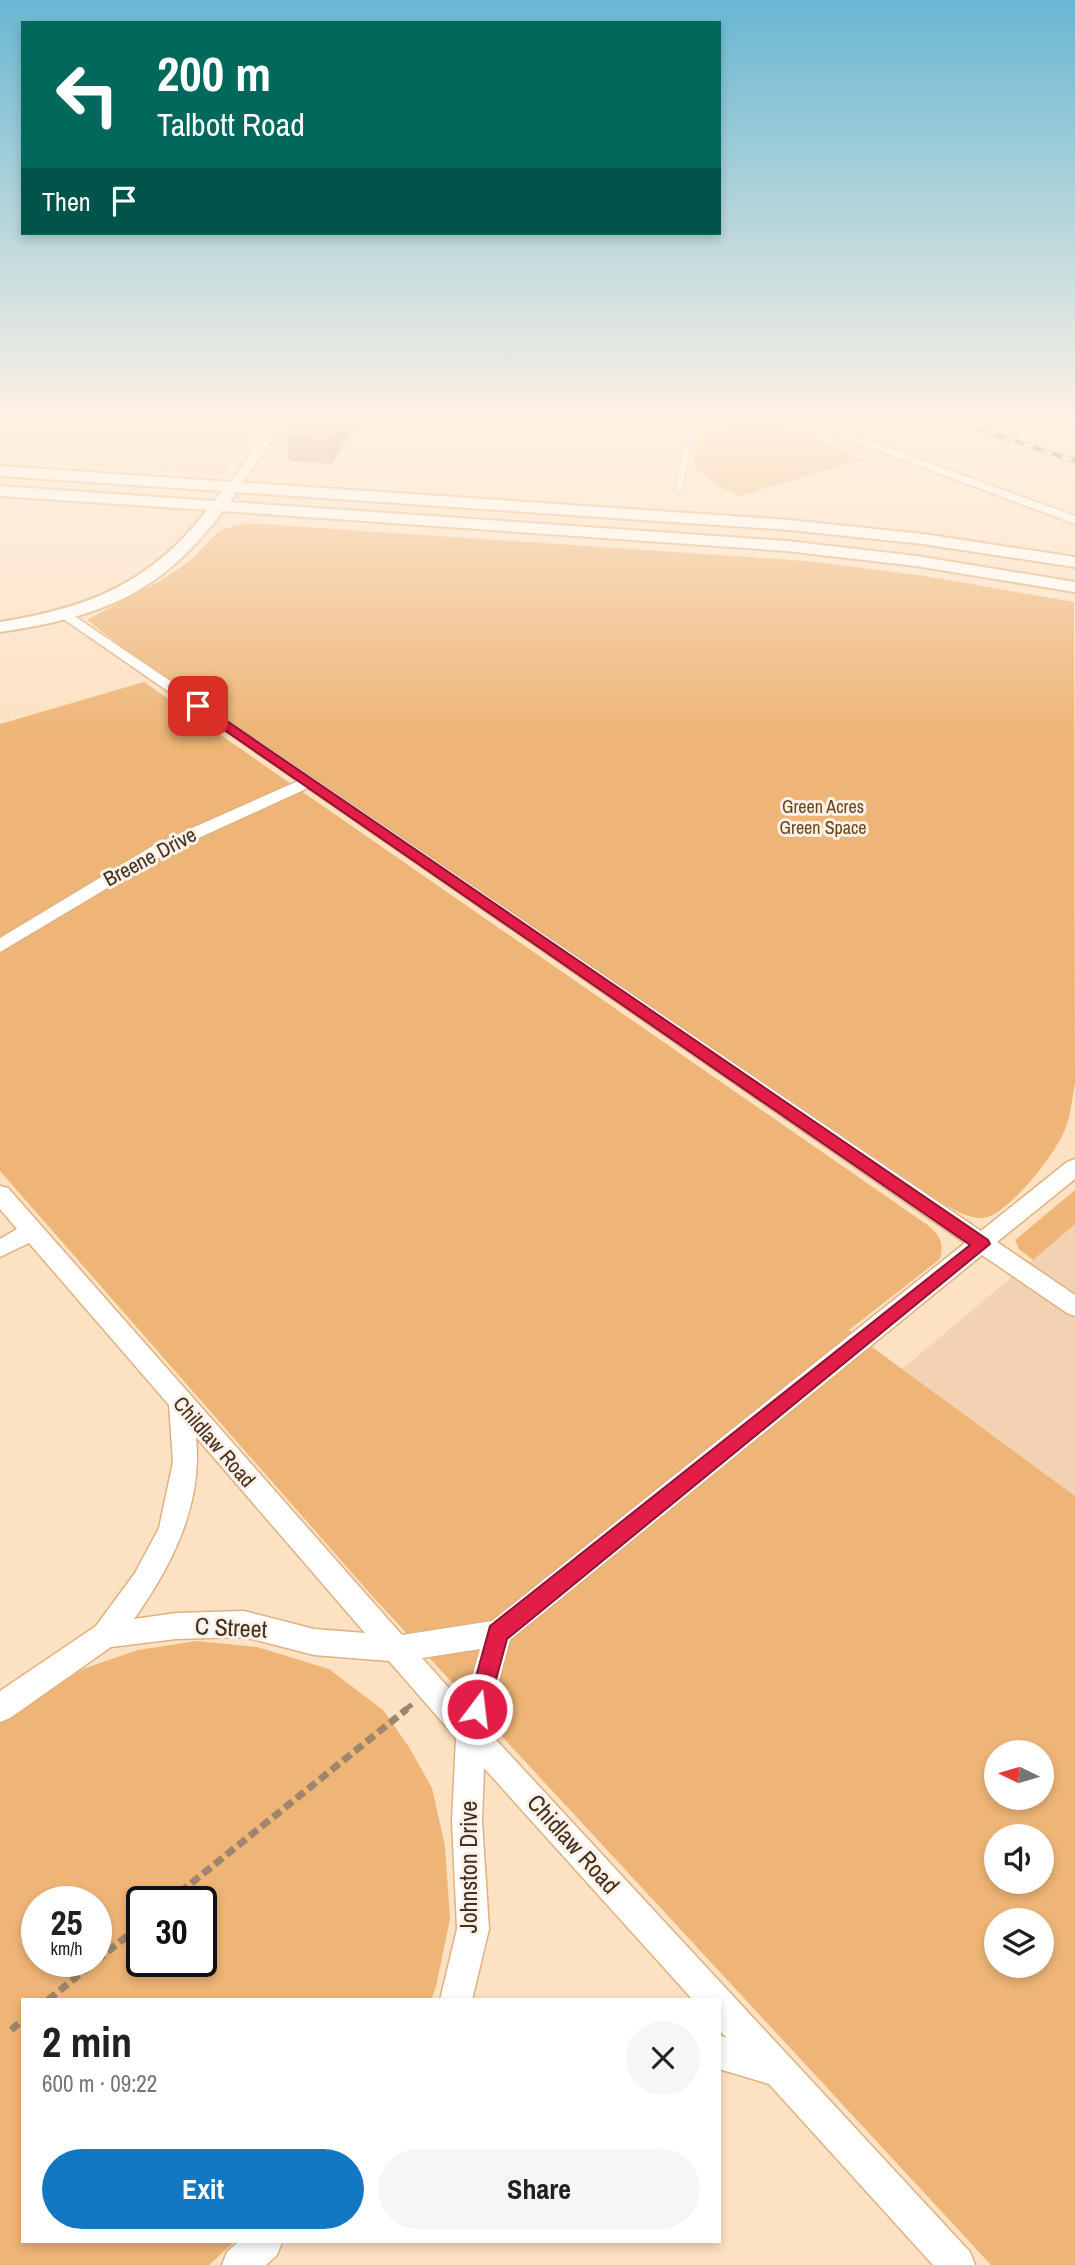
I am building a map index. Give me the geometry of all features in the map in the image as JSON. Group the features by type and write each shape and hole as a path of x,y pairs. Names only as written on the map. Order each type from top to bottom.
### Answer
{"street":[{"path":"0,627 67,615 96,606 141,584 200,534 206,525"},
{"path":"200,534 225,525"},
{"path":"489,525 872,555 1075,587"},
{"path":"597,532 599,525"},
{"path":"774,525 871,533 1075,562"},
{"path":"67,615 307,783 1075,1307"},
{"name":"Breene Drive","path":"0,946 162,848 307,783"},
{"path":"498,1633 1075,1167"},
{"name":"Childlaw Road","path":"0,1194 431,1689"},
{"path":"0,1249 32,1231"},
{"path":"0,1708 106,1635 145,1582 172,1529 187,1462 181,1405"},
{"name":"C Street","path":"106,1635 176,1626 244,1624 314,1642 397,1649 498,1633"},
{"name":"Johnston Drive","path":"456,1998 473,1930 467,1821 471,1732 498,1633"},
{"name":"Chidlaw Road","path":"431,1689 713,1998"},
{"path":"721,2007 957,2265"},
{"path":"721,2053 780,2071"},
{"path":"240,2265 263,2243"}],"path":[{"path":"188,1886 431,1689"},
{"path":"112,1948 126,1937"},
{"path":"50,1998 76,1977"},
{"path":"11,2030 21,2022"}],"shaded area":[{"path":"1075,1224 1075,1496 901,1370"}],"green space":[{"name":"Green Acres Green Space","path":"239,525 270,525 807,561 925,576 1074,602 1075,1084 1066,1127 1043,1166 1019,1194 994,1214 978,1218 947,1206 134,656 87,620 160,581 190,561 220,530"},
{"path":"144,682 929,1226 940,1241 940,1259 849,1330 1075,1496 1075,2265 991,2265 373,1597 0,1171 0,724"},
{"path":"1075,1190 1075,1224 1033,1260 1019,1249 1015,1240"},
{"path":"196,1641 257,1647 329,1669 383,1710 409,1747 432,1788 445,1846 450,1919 432,1998 21,1998 21,2243 233,2243 209,2265 0,2265 0,1722 83,1669 138,1650"}],"route":[{"path":"198,706 982,1244 498,1633 477,1709"}]}
